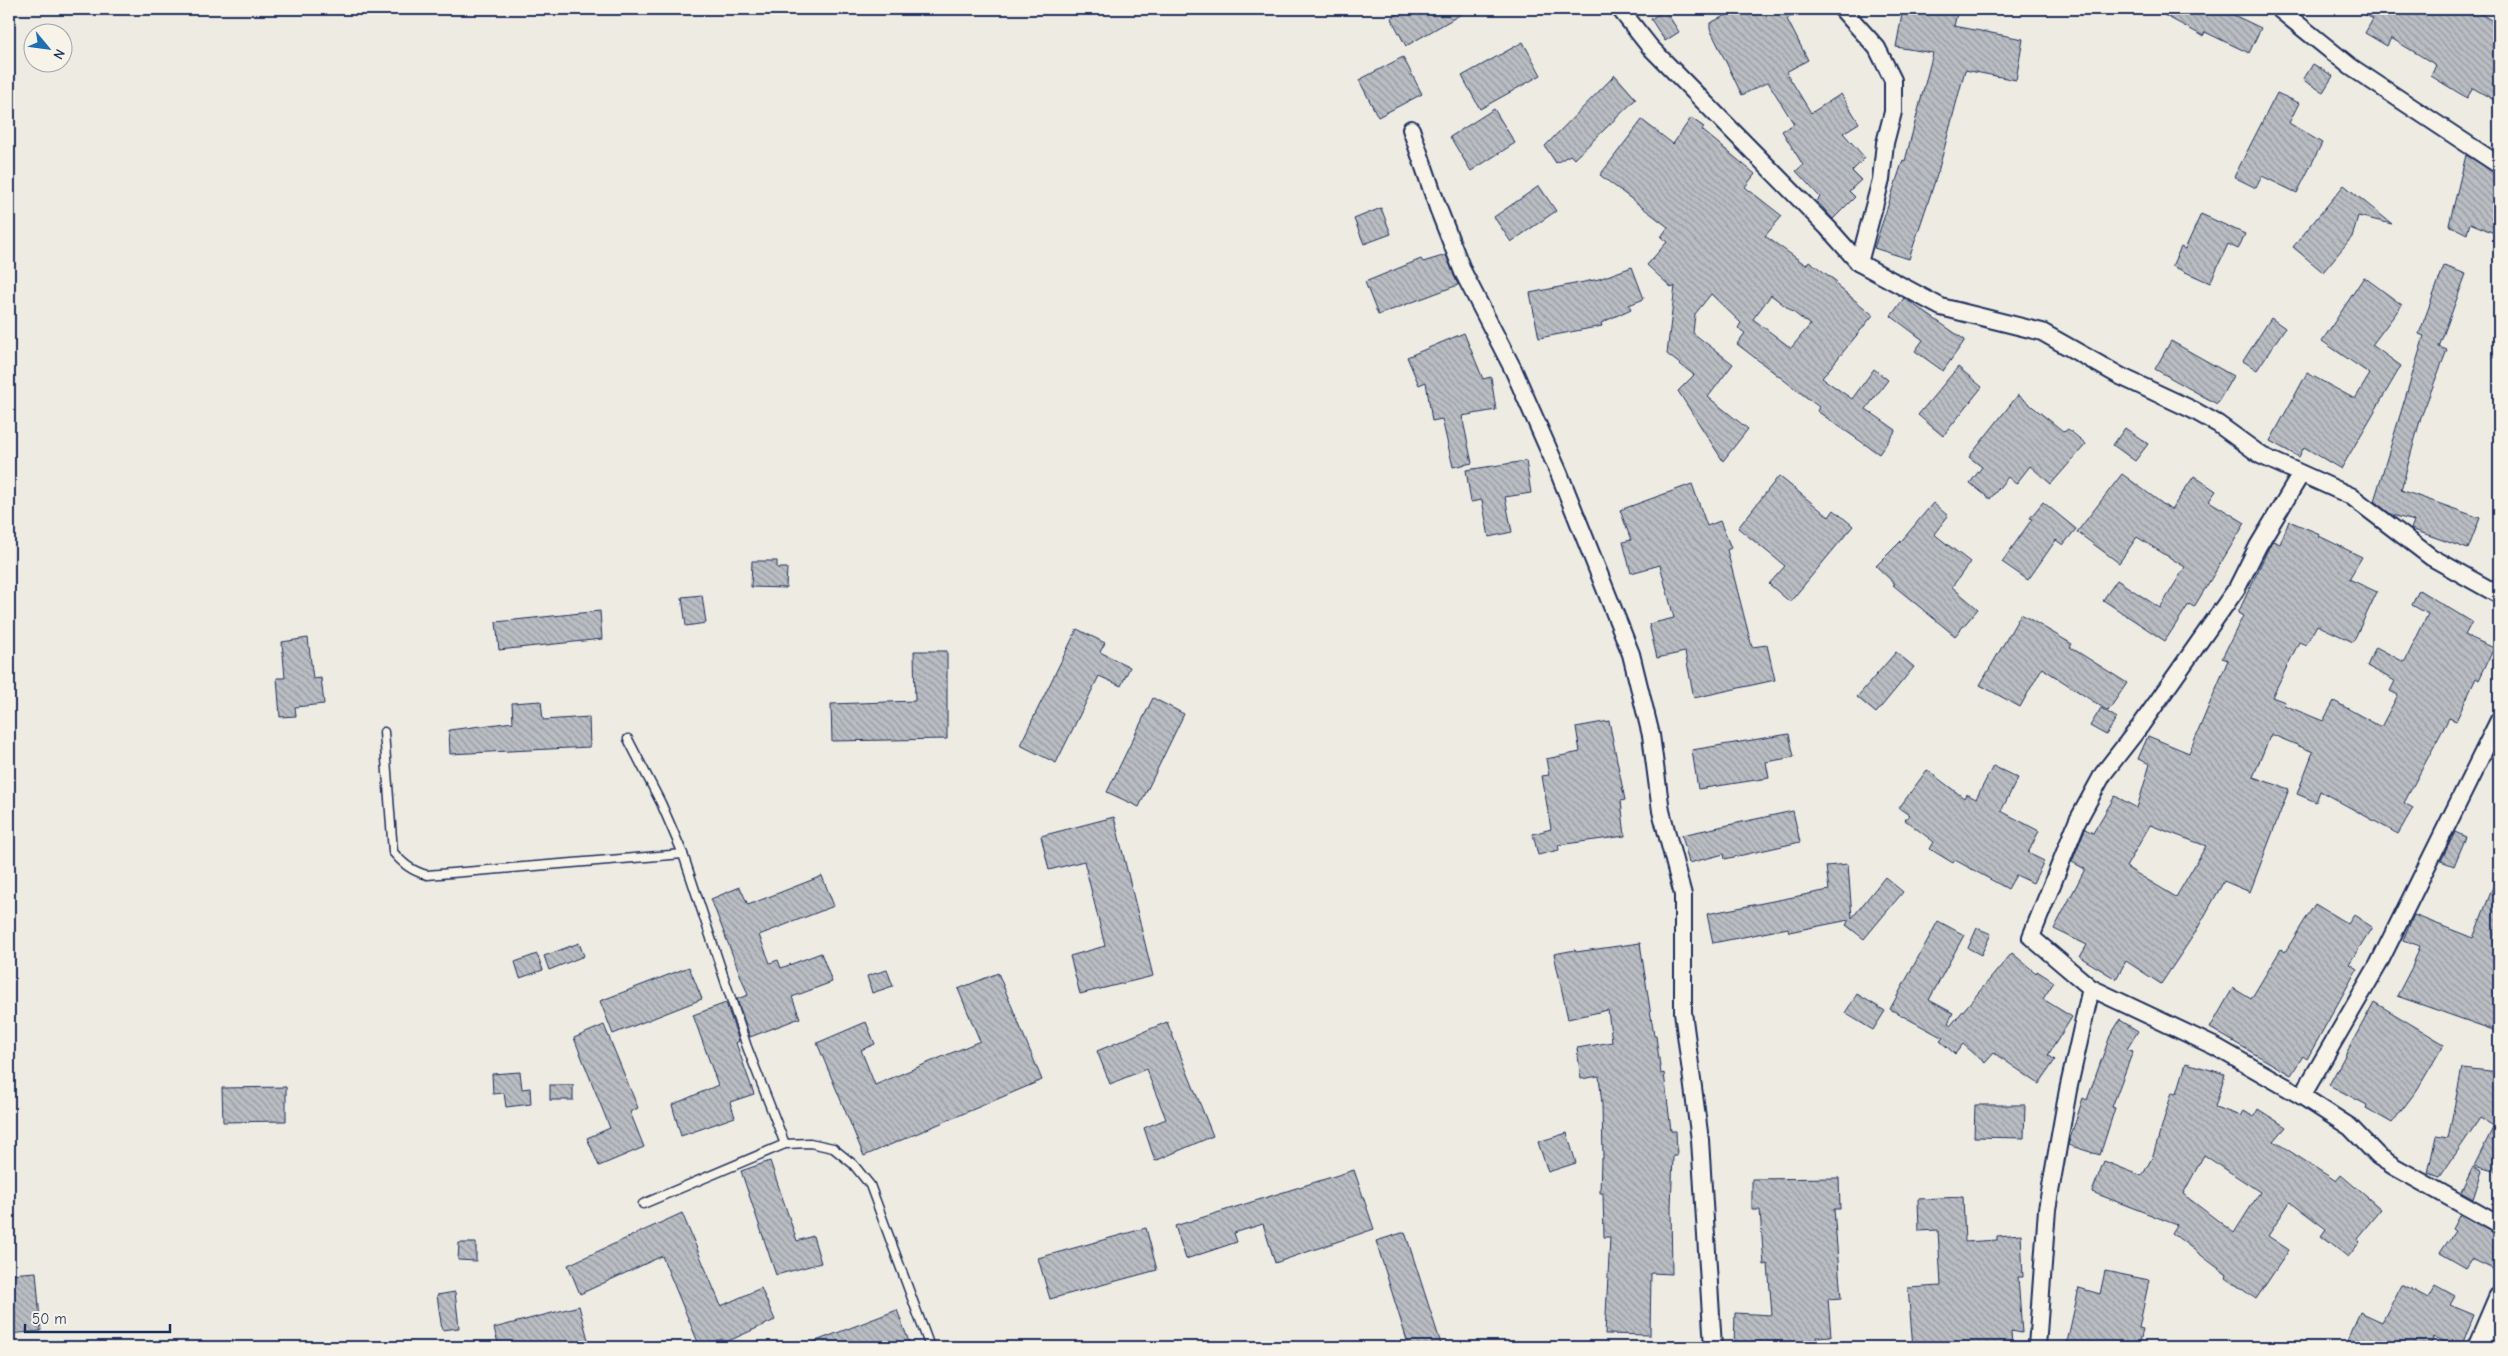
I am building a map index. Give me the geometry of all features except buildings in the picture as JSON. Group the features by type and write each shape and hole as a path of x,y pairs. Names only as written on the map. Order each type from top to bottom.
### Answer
{"street":[{"path":"1620,9 1650,47 1828,228 1859,263 1940,307 2042,332 2120,376 2193,410 2218,424 2262,456 2351,496 2431,557 2499,595"},
{"path":"1842,9 1877,48 1893,80 1893,112 1885,143 1881,180 1859,263"},
{"path":"2279,9 2351,67 2499,165"},
{"path":"1411,129 1438,208 1460,263 1513,369 1558,473 1631,654 1638,681 1651,735 1661,811 1683,895 1683,1012 1700,1140 1713,1347"},
{"path":"2301,474 2258,546 2237,588 2141,725 2103,774 2077,822 2031,937 2091,988 2216,1047 2302,1096 2350,1127 2378,1156 2499,1225"},
{"path":"2302,1096 2378,965 2499,720"},
{"path":"2037,1347 2047,1209 2068,1090 2091,988"},
{"path":"2478,1347 2499,1298"}],"lane":[{"path":"384,732 393,852 402,863 416,872 427,875 683,854"},
{"path":"628,739 661,803 683,854 747,1047 785,1144"},
{"path":"643,1204 785,1144 810,1143 833,1148 854,1164 870,1185 930,1347"}]}
